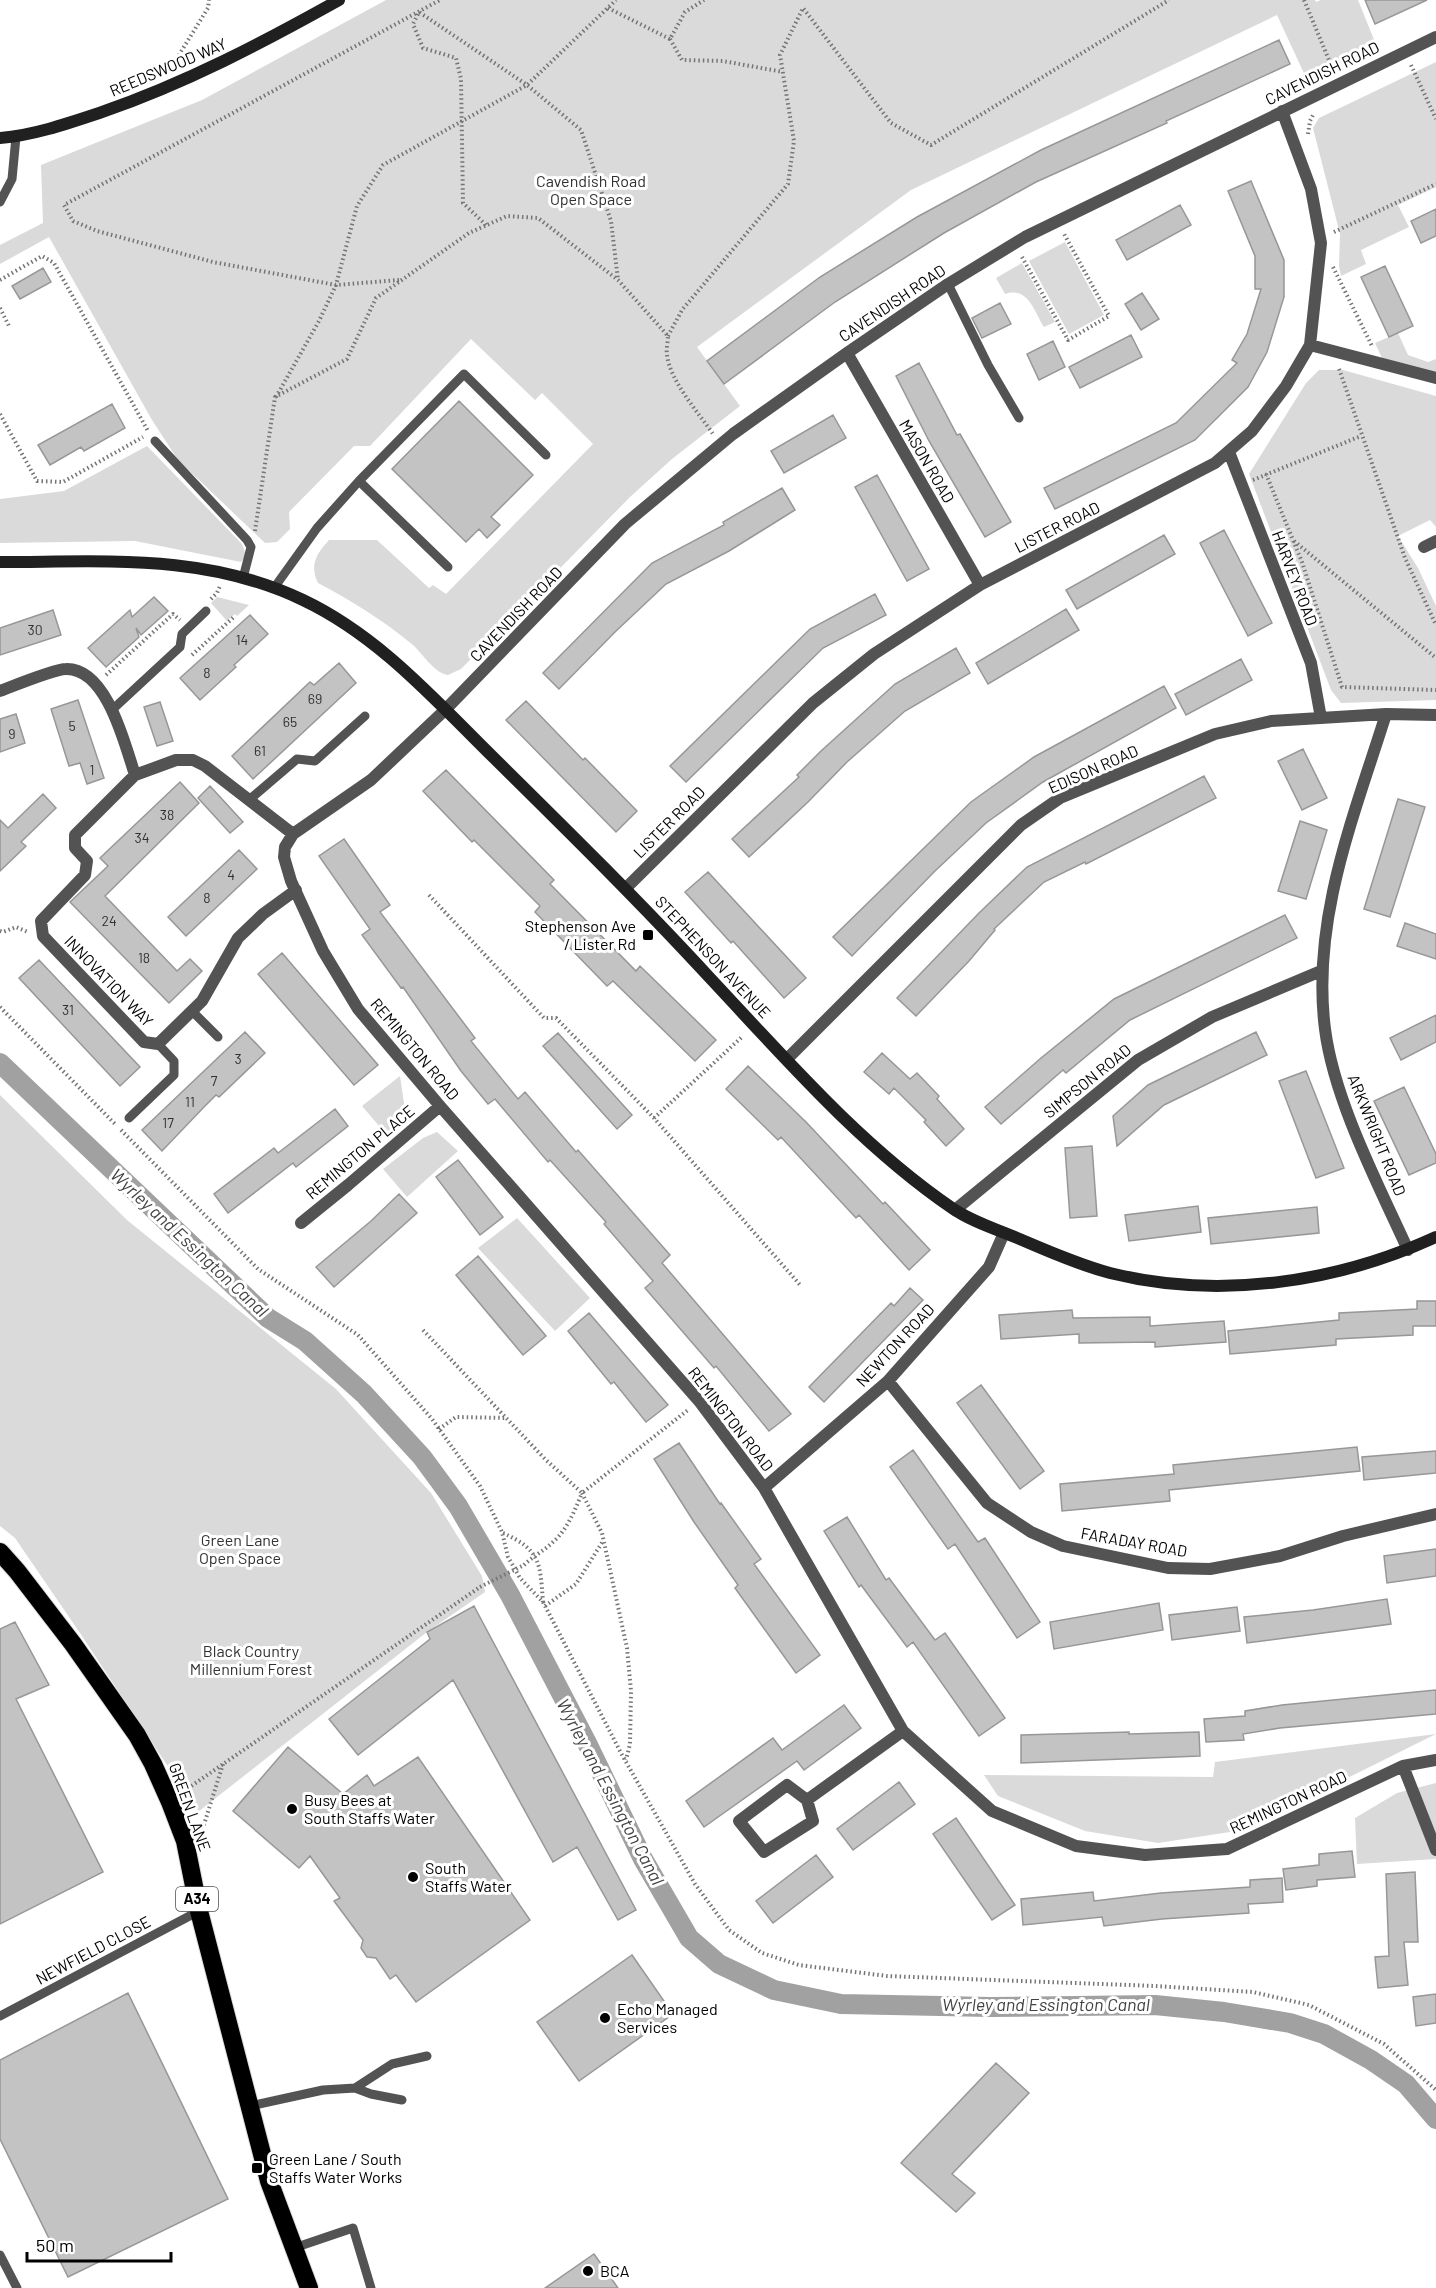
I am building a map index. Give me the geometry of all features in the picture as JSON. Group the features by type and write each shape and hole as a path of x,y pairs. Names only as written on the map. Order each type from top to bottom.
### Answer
{"highway":[{"name":"GREEN LANE","path":"0,1552 73,1644 136,1735 153,1764 170,1802 185,1841 200,1911 269,2181 309,2288"}],"street":[{"name":"REEDSWOOD WAY","path":"0,138 16,137 77,121 153,94 247,50 339,0"},
{"name":"CAVENDISH ROAD","path":"445,710 625,524 720,444 948,284 1057,221 1436,37"},
{"name":"LISTER ROAD","path":"626,888 813,703 873,654 980,585 1215,463 1252,431 1286,386 1310,345 1321,243 1311,189 1282,111"},
{"path":"1310,345 1436,378"},
{"name":"MASON ROAD","path":"847,353 980,585"},
{"name":"HARVEY ROAD","path":"1229,452 1311,663 1321,718"},
{"path":"1424,548 1436,541"},
{"name":"STEPHENSON AVENUE","path":"0,562 150,562 178,564 223,573 274,588 300,599 328,613 362,635 410,674 626,888 754,1025 872,1145 955,1210 1048,1252 1110,1273 1155,1281 1205,1286 1258,1284 1323,1276 1356,1268 1408,1250 1436,1237"},
{"path":"0,691 66,669 83,674 108,699 135,775"},
{"path":"293,834 371,780 445,710"},
{"name":"EDISON ROAD","path":"787,1059 1022,825 1060,798 1215,734 1271,721 1386,714 1436,715"},
{"name":"ARKWRIGHT ROAD","path":"1386,714 1335,878 1321,971 1325,1030 1338,1085 1368,1161 1408,1250"},
{"name":"INNOVATION WAY","path":"293,834 206,766 193,760 176,760 135,775 75,835 75,848 87,861 85,875 41,921 43,936 144,1042 158,1044 202,1001 238,938 263,914 296,890"},
{"name":"REMINGTON ROAD","path":"293,834 285,847 284,857 296,890 323,951 358,1009 699,1401 764,1488 903,1731 992,1811 1076,1846 1145,1855 1227,1849 1403,1766 1436,1760"},
{"name":"SIMPSON ROAD","path":"955,1210 1138,1060 1212,1017 1321,971"},
{"name":"REMINGTON PLACE","path":"301,1223 440,1106"},
{"name":"NEWTON ROAD","path":"764,1488 888,1381 989,1267 1004,1233"},
{"name":"FARADAY ROAD","path":"888,1381 987,1503 1031,1532 1063,1546 1168,1568 1210,1569 1280,1556 1344,1536 1436,1514"},
{"path":"807,1800 903,1731"},
{"path":"1403,1766 1436,1850"},
{"path":"787,1785 807,1800 813,1821 764,1852 739,1821 787,1785"}],"lane":[{"path":"0,202 12,179 16,137"},
{"path":"948,284 988,365 1019,418"},
{"path":"274,588 317,528 359,481 464,374 546,455"},
{"path":"155,441 243,534 251,548 243,578"},
{"path":"359,481 448,567"},
{"path":"112,709 180,647 182,634 206,611"},
{"path":"249,800 297,759 315,761 364,716"},
{"path":"193,1012 218,1037"},
{"path":"129,1118 174,1075 174,1061 158,1044"},
{"name":"NEWFIELD CLOSE","path":"0,2016 200,1911"},
{"path":"355,2088 392,2064 427,2056"},
{"path":"250,2106 323,2090 355,2088 370,2094 402,2100"},
{"path":"294,2248 352,2228 371,2288"},
{"path":"0,2255 17,2288"}],"path":[{"path":"174,63 208,8 209,0"},
{"path":"400,280 336,285 213,262 120,238 73,221 64,205 440,0"},
{"path":"251,548 257,527 275,398 320,321 336,285 357,206 383,165 527,85 616,0"},
{"path":"670,39 685,12 704,0"},
{"path":"802,0 803,8 891,123 931,145 1169,0"},
{"path":"1304,0 1336,75"},
{"path":"608,8 670,39 682,60 723,61 783,72"},
{"path":"720,444 682,391 667,356 668,336 682,310 788,184 794,141 780,55 803,8"},
{"path":"419,12 527,85 580,130 611,221 618,280"},
{"path":"419,12 413,24 423,48 456,58 461,79 463,204 486,225"},
{"path":"1405,52 1436,118"},
{"path":"1310,142 1308,132 1310,121 1316,111"},
{"path":"1333,232 1436,184"},
{"path":"275,398 347,359 376,298 469,233 507,216 538,218 618,280 668,336"},
{"path":"1015,244 1068,340 1109,316 1057,221"},
{"path":"0,280 42,256 54,263 149,434 63,482 37,481 0,414"},
{"path":"1331,264 1380,363"},
{"path":"0,308 10,328"},
{"path":"1333,351 1405,558 1436,625"},
{"path":"1241,485 1361,436"},
{"path":"1266,474 1302,562 1342,687 1436,690"},
{"path":"1293,540 1436,658"},
{"path":"210,600 217,593 223,573"},
{"path":"94,685 173,614 184,625"},
{"path":"185,661 235,616"},
{"path":"429,895 544,1018 556,1018 654,1118 801,1286"},
{"path":"0,931 16,927 21,931 43,936"},
{"path":"0,1007 258,1269 358,1335 439,1429 480,1486 502,1532 508,1557 520,1578 544,1604 626,1762 695,1884 729,1929 762,1953 799,1965 887,1976 1253,1992 1309,2005 1384,2044 1436,2090"},
{"path":"654,1118 754,1025"},
{"path":"423,1330 545,1459 582,1493 604,1539 627,1648 631,1691 630,1744 626,1762"},
{"path":"170,1802 223,1763 480,1587 524,1565 534,1555 554,1542 572,1517 582,1493 699,1401"},
{"path":"439,1429 456,1417 506,1418"},
{"path":"502,1532 524,1542 534,1555 540,1568 544,1604"},
{"path":"544,1604 576,1584 604,1539"},
{"path":"185,1841 201,1834 223,1763"}],"green space":[{"name":"Cavendish Road Open Space","path":"386,0 1315,0 1316,2 1358,0 1379,52 1308,82 1277,15 911,190 697,347 740,406 672,459 630,497 461,669 448,675 433,667 413,645 390,627 318,583 314,565 329,540 377,540 429,588 433,585 446,594 593,444 542,393 535,400 471,339 370,446 354,446 289,512 290,529 277,542 265,543 178,460 152,420 49,237 0,264 0,245 43,223 41,165 202,100"},
{"path":"1436,62 1436,187 1398,205 1409,227 1361,250 1366,264 1341,276 1340,234 1313,128 1319,118"},
{"path":"1065,242 1104,315 1069,334 1029,261"},
{"path":"1022,263 1055,322 1044,327 1025,297 1013,292 1005,294 996,278"},
{"path":"1398,333 1408,355 1428,362 1436,359 1436,373 1382,358 1375,343"},
{"path":"1319,370 1343,370 1436,396 1436,527 1430,520 1398,536 1418,568 1436,606 1436,700 1341,703 1331,690 1249,474 1306,383"},
{"path":"147,446 242,544 245,553 241,562 135,541 0,543 0,499 64,491"},
{"path":"217,597 249,605 237,616 235,614 227,621 211,603"},
{"path":"400,1076 405,1110 386,1134 362,1106"},
{"name":"Green Lane Open Space","path":"0,1095 127,1220 336,1389 431,1493 482,1576 485,1592 427,1632 198,1812 15,1538 0,1526"},
{"path":"437,1132 458,1151 407,1197 383,1169 423,1138"},
{"path":"517,1218 590,1298 555,1331 478,1248"},
{"path":"1436,1734 1243,1830 1158,1843 1085,1831 998,1796 984,1775 1213,1777 1215,1762"},
{"path":"1436,1783 1436,1859 1357,1864 1355,1818 1397,1793"}],"building":[{"path":"1365,0 1427,0 1375,24"},
{"path":"1279,40 1290,64 1036,182 944,233 835,302 724,384 707,361 820,277 917,217 1041,150"},
{"path":"1251,181 1284,260 1284,297 1267,352 1248,387 1195,440 1055,509 1044,488 1176,423 1237,363 1232,360 1247,334 1261,289 1255,289 1255,256 1228,191"},
{"path":"1180,205 1191,225 1127,260 1116,240"},
{"path":"1436,209 1436,236 1421,243 1411,221"},
{"path":"1385,266 1413,326 1389,337 1361,277"},
{"path":"43,268 51,282 20,299 12,286"},
{"path":"1142,293 1159,319 1141,330 1125,304"},
{"path":"1000,303 1011,324 982,338 972,318"},
{"path":"1131,335 1142,357 1080,388 1069,367"},
{"path":"1053,341 1065,367 1039,380 1027,354"},
{"path":"919,363 957,435 960,434 1011,522 985,537 929,441 896,376"},
{"path":"459,401 533,475 491,517 500,525 487,538 479,529 466,542 392,469"},
{"path":"112,404 125,428 84,451 81,447 50,465 38,445"},
{"path":"833,415 846,438 784,473 771,451"},
{"path":"877,475 929,569 907,581 855,487"},
{"path":"782,488 795,510 729,551 666,584 559,689 543,673 652,563 724,525 723,522"},
{"path":"1224,530 1272,623 1248,636 1200,543"},
{"path":"1164,535 1175,554 1077,609 1066,590"},
{"path":"875,594 886,615 823,648 686,782 670,766 810,629"},
{"path":"154,597 168,611 141,635 136,628 139,637 106,667 88,648 130,610 132,617"},
{"path":"1066,609 1079,630 988,684 976,663"},
{"path":"53,610 61,635 0,655 0,628"},
{"path":"250,615 268,634 200,700 180,678"},
{"path":"956,648 970,673 905,711 847,762 749,857 732,839 799,777 797,775 821,751 895,684"},
{"path":"1241,659 1252,680 1186,715 1175,694"},
{"path":"339,663 356,683 253,779 232,756 310,682 314,685"},
{"path":"1164,686 1176,708 1043,782 986,823 935,871 852,956 833,937 971,802 1034,757"},
{"path":"78,700 104,778 87,784 80,763 69,766 51,709"},
{"path":"526,701 637,811 616,832 506,720"},
{"path":"160,702 173,741 157,746 144,707"},
{"path":"16,714 25,743 0,752 0,719"},
{"path":"1303,749 1327,798 1302,810 1278,761"},
{"path":"446,770 554,880 550,884 636,971 640,966 716,1040 695,1061 613,981 607,986 535,912 540,906 474,840 472,842 423,791"},
{"path":"1204,776 1216,798 1086,864 1085,862 1044,882 994,929 969,961 916,1016 897,998 1027,867"},
{"path":"180,782 199,803 105,896 177,971 190,959 202,971 169,1003 70,902 108,866 100,858"},
{"path":"210,786 243,822 230,833 198,798"},
{"path":"43,794 56,808 21,842 26,846 0,871 0,820 8,828"},
{"path":"1398,799 1425,807 1390,917 1364,909"},
{"path":"1300,821 1327,830 1306,899 1278,891"},
{"path":"344,839 390,905 380,912 475,1038 471,1041 518,1099 525,1092 670,1255 662,1263 791,1414 769,1431 716,1366 714,1368 645,1288 653,1281 604,1224 606,1222 550,1160 548,1162 495,1099 488,1104 461,1071 403,987 401,988 362,935 370,929 319,856"},
{"path":"239,850 257,869 186,936 168,917"},
{"path":"708,872 806,978 784,998 685,892"},
{"path":"1285,915 1297,938 1130,1020 1066,1073 1063,1070 1001,1124 985,1107 1114,999"},
{"path":"1405,923 1436,934 1436,959 1397,946"},
{"path":"282,953 378,1065 354,1085 258,974"},
{"path":"39,960 140,1067 120,1086 19,978"},
{"path":"1436,1015 1436,1042 1401,1060 1390,1038"},
{"path":"245,1032 265,1053 219,1097 216,1095 162,1151 142,1130"},
{"path":"1256,1032 1267,1055 1164,1105 1117,1146 1113,1116 1148,1085"},
{"path":"558,1033 632,1115 617,1129 543,1046"},
{"path":"882,1053 910,1079 917,1073 939,1096 937,1099 964,1129 946,1146 924,1122 926,1120 894,1088 889,1094 864,1072"},
{"path":"748,1066 806,1122 930,1250 909,1270 859,1215 856,1218 781,1137 778,1140 726,1089"},
{"path":"1306,1071 1344,1168 1316,1178 1279,1081"},
{"path":"1404,1087 1436,1154 1436,1163 1409,1175 1374,1101"},
{"path":"335,1109 348,1126 296,1167 293,1163 228,1213 214,1194 274,1148 278,1153"},
{"path":"1092,1146 1097,1216 1070,1218 1065,1148"},
{"path":"458,1160 503,1217 480,1235 436,1177"},
{"path":"399,1194 417,1213 334,1287 316,1267"},
{"path":"1198,1206 1201,1232 1129,1241 1125,1215"},
{"path":"1317,1207 1319,1233 1211,1244 1208,1218"},
{"path":"478,1256 546,1336 523,1355 456,1275"},
{"path":"910,1288 923,1300 824,1402 809,1387 891,1303 894,1306"},
{"path":"1417,1301 1436,1301 1436,1326 1413,1326 1413,1335 1336,1339 1336,1345 1230,1354 1228,1331 1339,1320 1339,1313 1417,1309"},
{"path":"1072,1310 1073,1318 1150,1317 1150,1326 1224,1321 1226,1342 1155,1347 1155,1342 1079,1343 1079,1334 1001,1339 999,1315"},
{"path":"589,1313 668,1405 646,1422 614,1382 611,1384 568,1331"},
{"path":"981,1385 1044,1471 1020,1489 957,1403"},
{"path":"679,1443 761,1559 754,1564 820,1655 796,1673 735,1588 738,1585 654,1459"},
{"path":"1357,1447 1360,1471 1169,1490 1170,1501 1062,1511 1060,1484 1174,1474 1173,1465"},
{"path":"913,1450 978,1542 985,1538 1040,1622 1017,1638 955,1544 948,1549 890,1467"},
{"path":"1436,1451 1436,1473 1364,1480 1362,1457"},
{"path":"847,1517 886,1580 889,1578 935,1640 945,1633 1005,1718 979,1736 913,1642 907,1647 861,1585 859,1587 824,1531"},
{"path":"1436,1549 1436,1576 1387,1583 1384,1556"},
{"path":"1387,1599 1391,1624 1247,1643 1244,1617"},
{"path":"1159,1603 1163,1630 1054,1649 1050,1622"},
{"path":"474,1606 636,1910 618,1920 577,1847 553,1862 453,1680 358,1755 329,1719 430,1639 427,1632"},
{"path":"1237,1607 1240,1631 1172,1640 1169,1615"},
{"path":"15,1622 49,1685 16,1699 103,1872 0,1924 0,1629"},
{"path":"1436,1690 1436,1714 1280,1728 1243,1734 1244,1740 1206,1742 1204,1719 1245,1716 1245,1711 1282,1705"},
{"path":"844,1705 861,1728 804,1770 797,1761 704,1827 686,1801 773,1738 782,1750"},
{"path":"1129,1732 1129,1734 1199,1732 1200,1756 1021,1763 1021,1735"},
{"name":"South Staffs Water","path":"288,1747 343,1794 367,1775 374,1786 418,1757 530,1920 416,2002 396,1975 390,1979 376,1958 367,1957 361,1948 363,1940 334,1901 340,1898 310,1856 299,1868 233,1811"},
{"path":"899,1782 915,1804 853,1850 837,1829"},
{"path":"956,1818 1015,1905 992,1920 933,1834"},
{"path":"1352,1851 1355,1877 1317,1880 1317,1886 1286,1890 1283,1869 1319,1865 1319,1854"},
{"path":"816,1855 833,1877 773,1923 756,1901"},
{"path":"1415,1872 1418,1942 1404,1942 1408,1985 1378,1988 1375,1957 1389,1956 1386,1874"},
{"path":"1282,1878 1283,1902 1248,1904 1249,1913 1104,1926 1102,1917 1023,1925 1021,1899 1093,1892 1094,1901 1161,1893 1250,1887 1250,1880"},
{"name":"Echo Managed Services","path":"632,1955 673,2014 579,2081 537,2022"},
{"path":"128,1993 228,2199 68,2277 0,2139 0,2060"},
{"path":"1436,1994 1436,2023 1416,2026 1413,1997"},
{"path":"996,2063 1029,2093 952,2174 975,2193 956,2212 901,2163"},
{"name":"BCA","path":"594,2254 618,2288 545,2288"}],"waterway":[{"name":"Wyrley and Essington Canal","path":"0,1063 268,1318 305,1341 364,1394 422,1457 458,1506 510,1595 587,1743 643,1859 689,1938 719,1964 774,1990 841,2004 990,2007 1155,2005 1224,2012 1290,2023 1324,2034 1371,2060 1406,2084 1436,2119"}],"place":[{"name":"Stephenson Ave / Lister Rd","path":"648,935"},
{"name":"Busy Bees at South Staffs Water","path":"292,1809"},
{"name":"South Staffs Water","path":"413,1877"},
{"name":"Echo Managed Services","path":"605,2018"},
{"name":"Green Lane / South Staffs Water Works","path":"257,2168"},
{"name":"BCA","path":"588,2271"}],"park label":[{"name":"Black Country Millennium Forest","path":"251,1660"}]}
